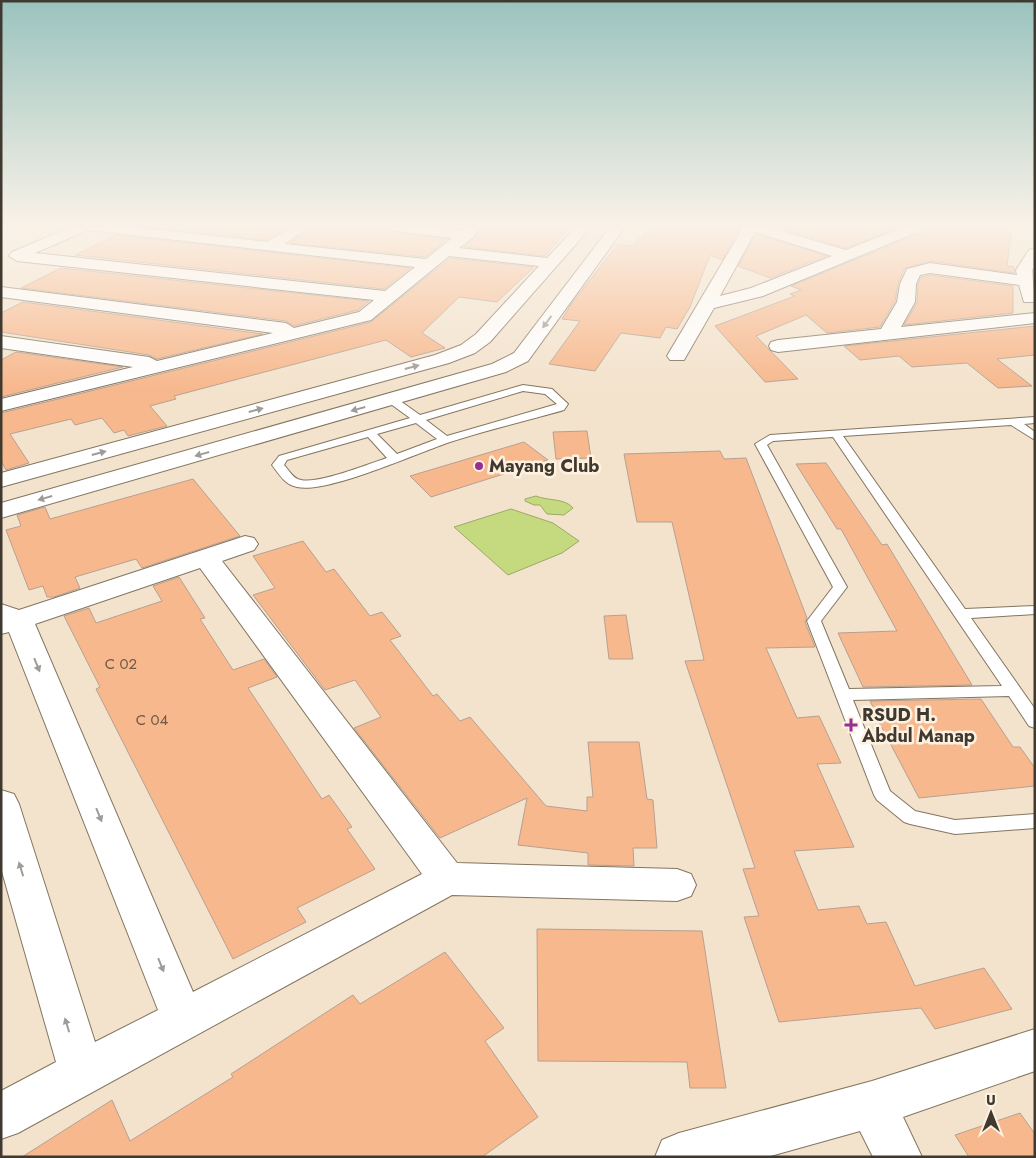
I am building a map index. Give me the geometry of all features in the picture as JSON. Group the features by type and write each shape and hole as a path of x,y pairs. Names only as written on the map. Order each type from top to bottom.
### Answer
{"street":[{"path":"217,281 389,297"},
{"path":"1,405 365,316 409,281"},
{"path":"509,338 542,281"},
{"path":"1,480 442,359 468,348 509,338 565,281"},
{"path":"677,356 720,281"},
{"path":"761,281 773,285"},
{"path":"707,304 757,292 783,281"},
{"path":"887,335 906,302 909,281"},
{"path":"1025,281 1035,312"},
{"path":"1,292 300,331"},
{"path":"778,346 1035,318"},
{"path":"1,511 499,368 522,357 509,338"},
{"path":"1,342 163,365"},
{"path":"183,1018 7,619 245,544"},
{"path":"205,557 447,879"},
{"path":"1,804 81,1071"},
{"path":"1,1116 81,1071 447,879 677,885"},
{"path":"680,1157 872,1104 1035,1050"},
{"path":"872,1104 898,1157"}],"lane":[{"path":"524,388 548,391 563,404 560,408 445,440 395,459 318,483 299,484 290,480 278,465 283,458 370,433 524,388"},
{"path":"392,400 445,440"},
{"path":"1035,420 770,438 762,444 840,587 814,621 883,795 910,817 956,827 1035,822"},
{"path":"1014,422 1035,437"},
{"path":"370,433 395,459"},
{"path":"836,434 1035,722"},
{"path":"959,614 1035,610"},
{"path":"844,696 1013,691"}],"shaded area":[{"path":"536,496 561,501 573,508 564,515 547,514 540,505 534,505 525,501 525,499"},
{"path":"511,509 553,523 579,541 562,553 508,575 454,527"}],"building":[{"path":"35,281 183,281 369,301 358,310 294,326 286,321 21,288"},
{"path":"312,281 394,281 384,289"},
{"path":"422,281 519,281 497,302 459,297 422,333 445,348 411,357 386,340 174,396 176,399 150,406 167,426 128,436 124,430 114,433 102,418 75,425 71,419 10,434 29,463 6,470 1,461 1,413 371,322"},
{"path":"589,281 700,281 690,307 677,329 666,327 660,338 621,333 595,371 549,364 580,321 562,319"},
{"path":"803,281 899,281 895,301 880,327 827,333 806,315 756,336 798,379 765,382 715,326 795,296 790,294 801,290 791,286"},
{"path":"919,281 976,281 1013,286 1013,313 904,325 917,303"},
{"path":"23,302 263,334 157,359 149,355 1,332 1,313"},
{"path":"1035,326 1035,355 997,359 1032,386 998,388 967,363 912,367 899,356 860,360 844,346"},
{"path":"16,352 123,367 1,397 1,360"},
{"path":"587,431 591,458 556,459 553,432"},
{"name":"Mayang Club","path":"524,442 548,460 431,497 410,476"},
{"path":"720,451 724,459 746,458 807,618 805,622 815,647 766,648 797,718 819,716 841,763 817,764 854,847 794,851 818,910 859,906 867,924 886,922 915,986 984,968 1012,1009 935,1029 921,1008 779,1022 744,917 759,916 743,869 755,868 685,661 704,660 672,522 637,522 624,454"},
{"path":"826,463 882,545 887,544 972,685 863,687 838,633 897,631 841,529 837,529 796,464"},
{"path":"193,479 240,536 142,568 136,559 75,577 80,588 54,597 47,597 43,586 29,590 6,530 21,526 17,515 45,507 50,519"},
{"path":"303,541 326,572 334,569 370,616 382,612 401,636 390,640 433,696 437,694 460,721 470,717 546,806 587,811 587,797 593,797 588,742 639,742 647,799 653,800 657,848 633,848 634,866 588,865 588,853 518,845 527,798 440,838 354,728 381,717 355,680 325,690 253,595 275,588 253,556"},
{"path":"179,577 205,618 200,619 233,670 264,659 277,677 248,688 322,799 329,795 352,827 347,829 375,869 297,908 306,922 233,959 96,689 100,687 64,616 89,608 96,623 162,601 153,586"},
{"path":"626,615 633,659 609,659 604,616"},
{"path":"981,699 1013,747 1020,747 1035,768 1035,786 919,798 872,709 874,709 870,701"},
{"path":"537,929 702,931 726,1088 690,1088 687,1062 538,1061"},
{"path":"445,952 504,1028 485,1041 538,1117 482,1157 22,1157 112,1100 130,1141 233,1077 231,1074 353,995 360,1004"},
{"path":"1020,1113 1035,1134 1035,1157 969,1157 955,1135"}],"place":[{"name":"Mayang Club","path":"479,466"},
{"name":"RSUD H. Abdul Manap","path":"851,725"}]}
